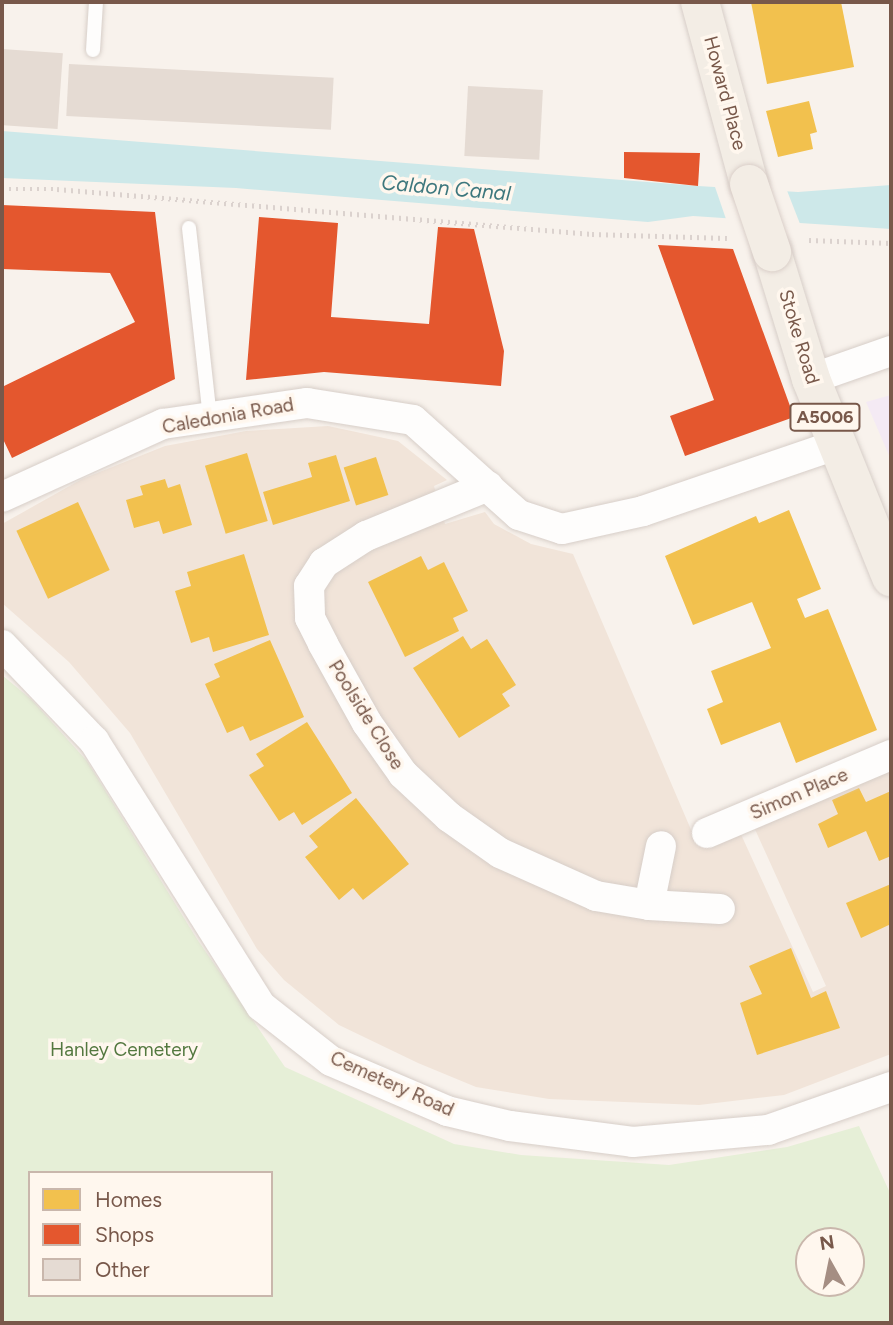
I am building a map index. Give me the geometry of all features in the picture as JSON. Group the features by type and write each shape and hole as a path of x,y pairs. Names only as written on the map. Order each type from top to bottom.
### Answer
{"main road":[{"name":"Howard Place","path":"700,2 749,184 770,243"},
{"name":"Stoke Road","path":"770,243 811,379 891,577"}],"street":[{"path":"811,379 891,352"},
{"name":"Caledonia Road","path":"2,497 163,424 307,403 413,420 519,515 562,529 643,512 836,445"},
{"name":"Poolside Close","path":"488,486 366,536 324,563 309,586 310,618 367,723 403,774 449,817 500,853 596,896 649,905 720,909"},
{"name":"Cemetery Road","path":"2,645 94,741 261,1006 331,1061 447,1111 510,1126 633,1142 768,1130 891,1087"},
{"name":"Simon Place","path":"707,833 891,755"},
{"path":"649,905 661,846"}],"lane":[{"path":"93,50 96,2"},
{"path":"189,228 210,417"}],"path":[{"path":"2,189 57,188 592,234 770,243 891,243"}],"shaded area":[{"path":"891,395 891,460 866,402"},
{"path":"328,426 398,441 447,480 434,486 445,524 485,512 494,524 531,544 573,554 698,846 739,830 813,992 826,986 753,825 891,768 891,1054 784,1095 699,1105 549,1099 476,1087 418,1063 339,1025 284,980 257,949 130,733 69,662 2,603 2,524 82,479 165,446 246,431"}],"green space":[{"name":"Hanley Cemetery","path":"2,675 32,700 87,761 197,939 285,1067 454,1144 521,1155 669,1165 787,1147 859,1126 891,1195 891,1323 2,1323"}],"water":[{"name":"Caldon Canal","path":"2,131 698,186 798,192 891,185 891,229 693,216 648,222 236,188 2,178"}],"pier":[{"path":"714,184 786,188 802,229 727,222"}],"building: Homes":[{"path":"751,2 841,2 854,67 767,84"},
{"path":"809,101 817,132 810,134 813,149 778,157 766,111"},
{"path":"247,453 268,521 226,534 205,466"},
{"path":"336,455 350,501 273,525 263,492 312,477 308,463"},
{"path":"376,457 388,495 356,506 344,468"},
{"path":"165,479 168,488 180,484 192,525 163,534 159,521 134,528 126,500 143,495 140,486"},
{"path":"78,502 110,570 48,599 16,531"},
{"path":"789,510 821,589 797,599 805,618 828,609 877,730 796,763 780,722 721,745 707,709 723,702 711,671 771,648 752,602 693,625 665,556 756,516 759,523"},
{"path":"244,554 269,635 213,652 209,637 191,643 175,591 191,586 187,572"},
{"path":"421,556 428,570 444,562 468,611 453,618 459,631 405,657 368,582"},
{"path":"463,636 471,649 487,639 516,685 502,694 510,706 459,738 413,668"},
{"path":"270,640 304,717 250,741 243,726 227,733 205,684 220,677 214,664"},
{"path":"307,722 352,793 302,825 294,812 279,821 249,775 264,766 256,754"},
{"path":"859,788 866,802 891,791 891,856 879,861 866,831 828,848 818,824 838,814 832,800"},
{"path":"356,798 409,864 363,900 353,888 339,900 305,857 318,847 309,836"},
{"path":"891,884 891,924 861,938 846,903"},
{"path":"791,948 811,998 826,991 840,1028 757,1055 740,1003 762,994 749,966"}],"building: Shops":[{"path":"624,152 700,153 698,186 624,178"},
{"path":"2,205 155,212 175,379 12,458 2,437 2,387 135,322 110,273 2,269"},
{"path":"259,217 338,223 331,317 429,324 438,227 474,229 504,351 501,386 324,372 246,380"},
{"path":"658,245 733,249 794,417 685,456 670,416 714,400"}],"building: Other":[{"path":"2,49 63,53 58,129 2,125"},
{"path":"69,64 334,78 331,130 66,116"},
{"path":"468,86 543,90 539,160 464,156"}]}
